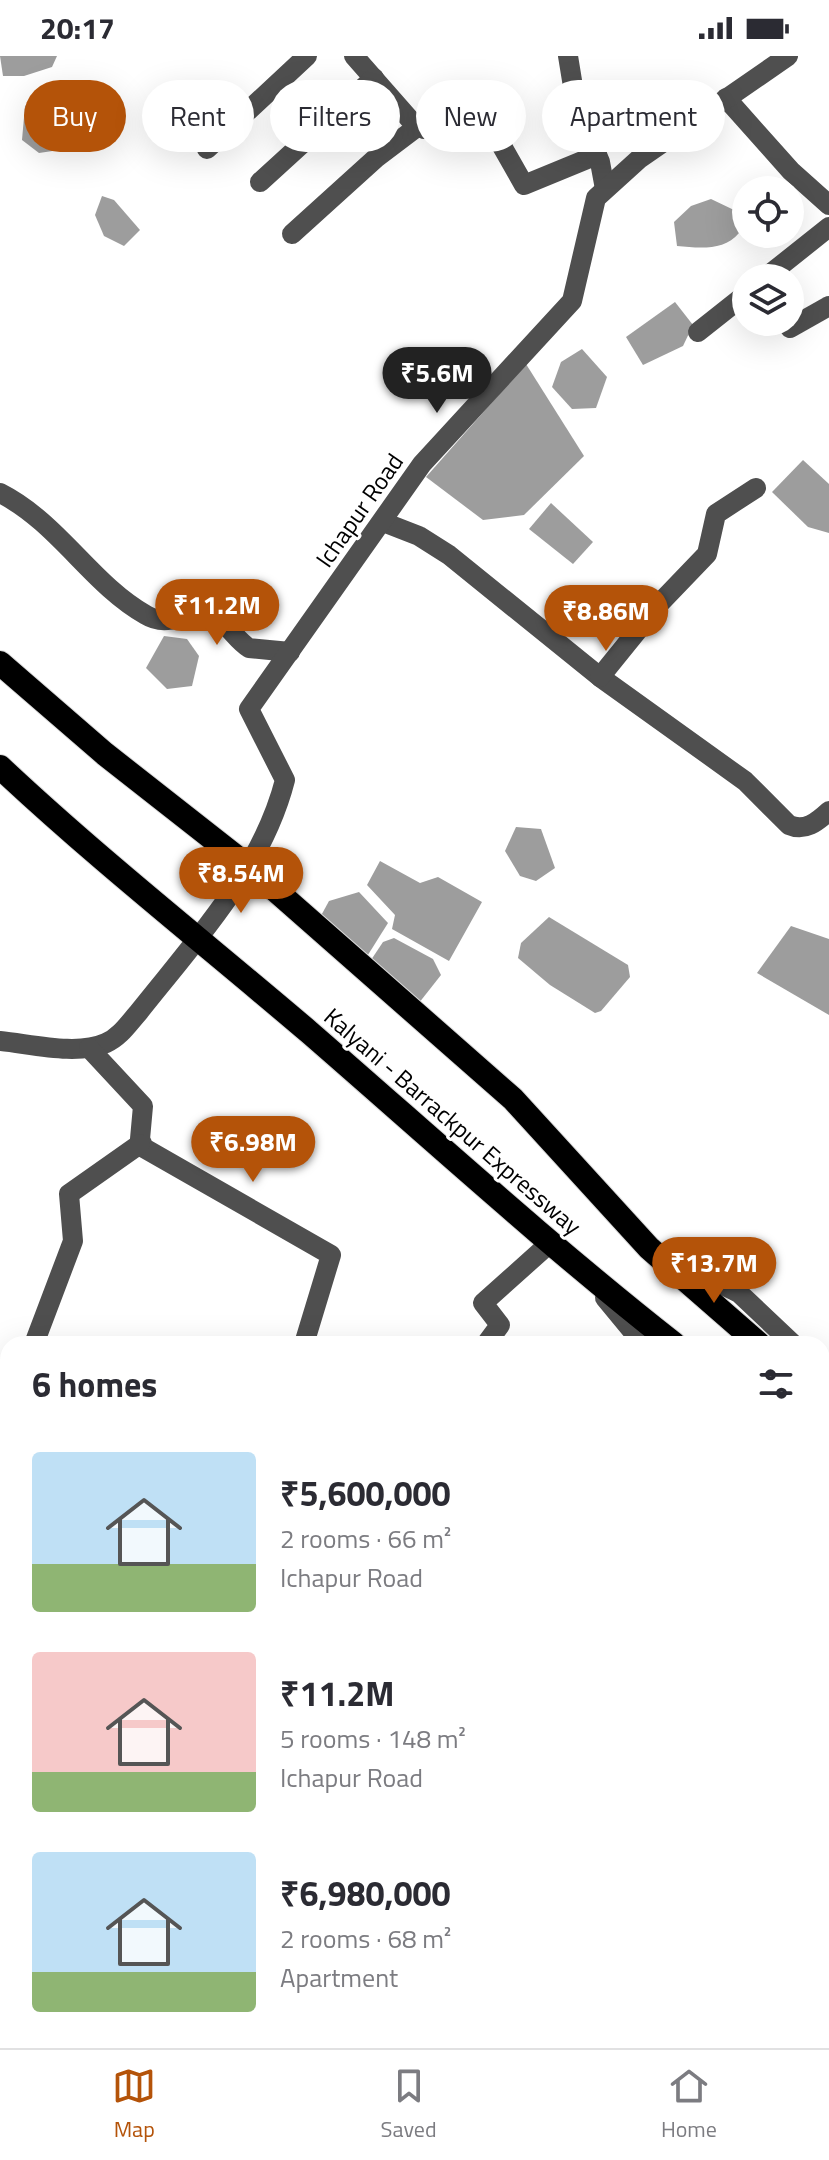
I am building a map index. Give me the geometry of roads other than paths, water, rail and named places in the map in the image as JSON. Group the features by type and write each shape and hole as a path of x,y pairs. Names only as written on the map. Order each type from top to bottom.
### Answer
{"highway":[{"name":"Kalyani - Barrackpur Expressway","path":"3,665 105,754 249,867 513,1099 649,1248 750,1336"},
{"name":"Kalyani - Barrackpur Expressway","path":"0,767 80,842 198,937 585,1274 664,1336"}],"street":[{"path":"254,105 307,56"},
{"path":"354,56 416,126"},
{"path":"568,56 576,105 597,155 605,189"},
{"name":"Ichapur Road","path":"249,867 275,819 285,780 249,709 422,464 572,301 596,198 639,159 788,56"},
{"path":"260,182 374,78"},
{"path":"726,98 791,171 829,205"},
{"path":"292,234 376,158 416,128"},
{"path":"505,152 524,185 597,155"},
{"path":"783,264 829,227"},
{"path":"698,332 732,305"},
{"path":"804,320 829,306"},
{"path":"600,677 659,604 707,554 716,514 756,488"},
{"path":"0,493 34,513 129,603 148,617 170,621 206,615 231,628 249,648 290,652"},
{"path":"383,522 419,536 449,555 600,677 745,781 789,825 798,829 809,826 829,811"},
{"path":"0,1041 89,1048 119,1035 198,937 249,867"},
{"path":"37,1336 73,1241 69,1194 140,1144 144,1112 141,1101 89,1048"},
{"path":"140,1144 331,1255 306,1336"},
{"path":"492,1336 500,1325 483,1303 550,1243"},
{"path":"649,1248 739,1293 785,1336"},
{"path":"585,1274 636,1336"}]}
